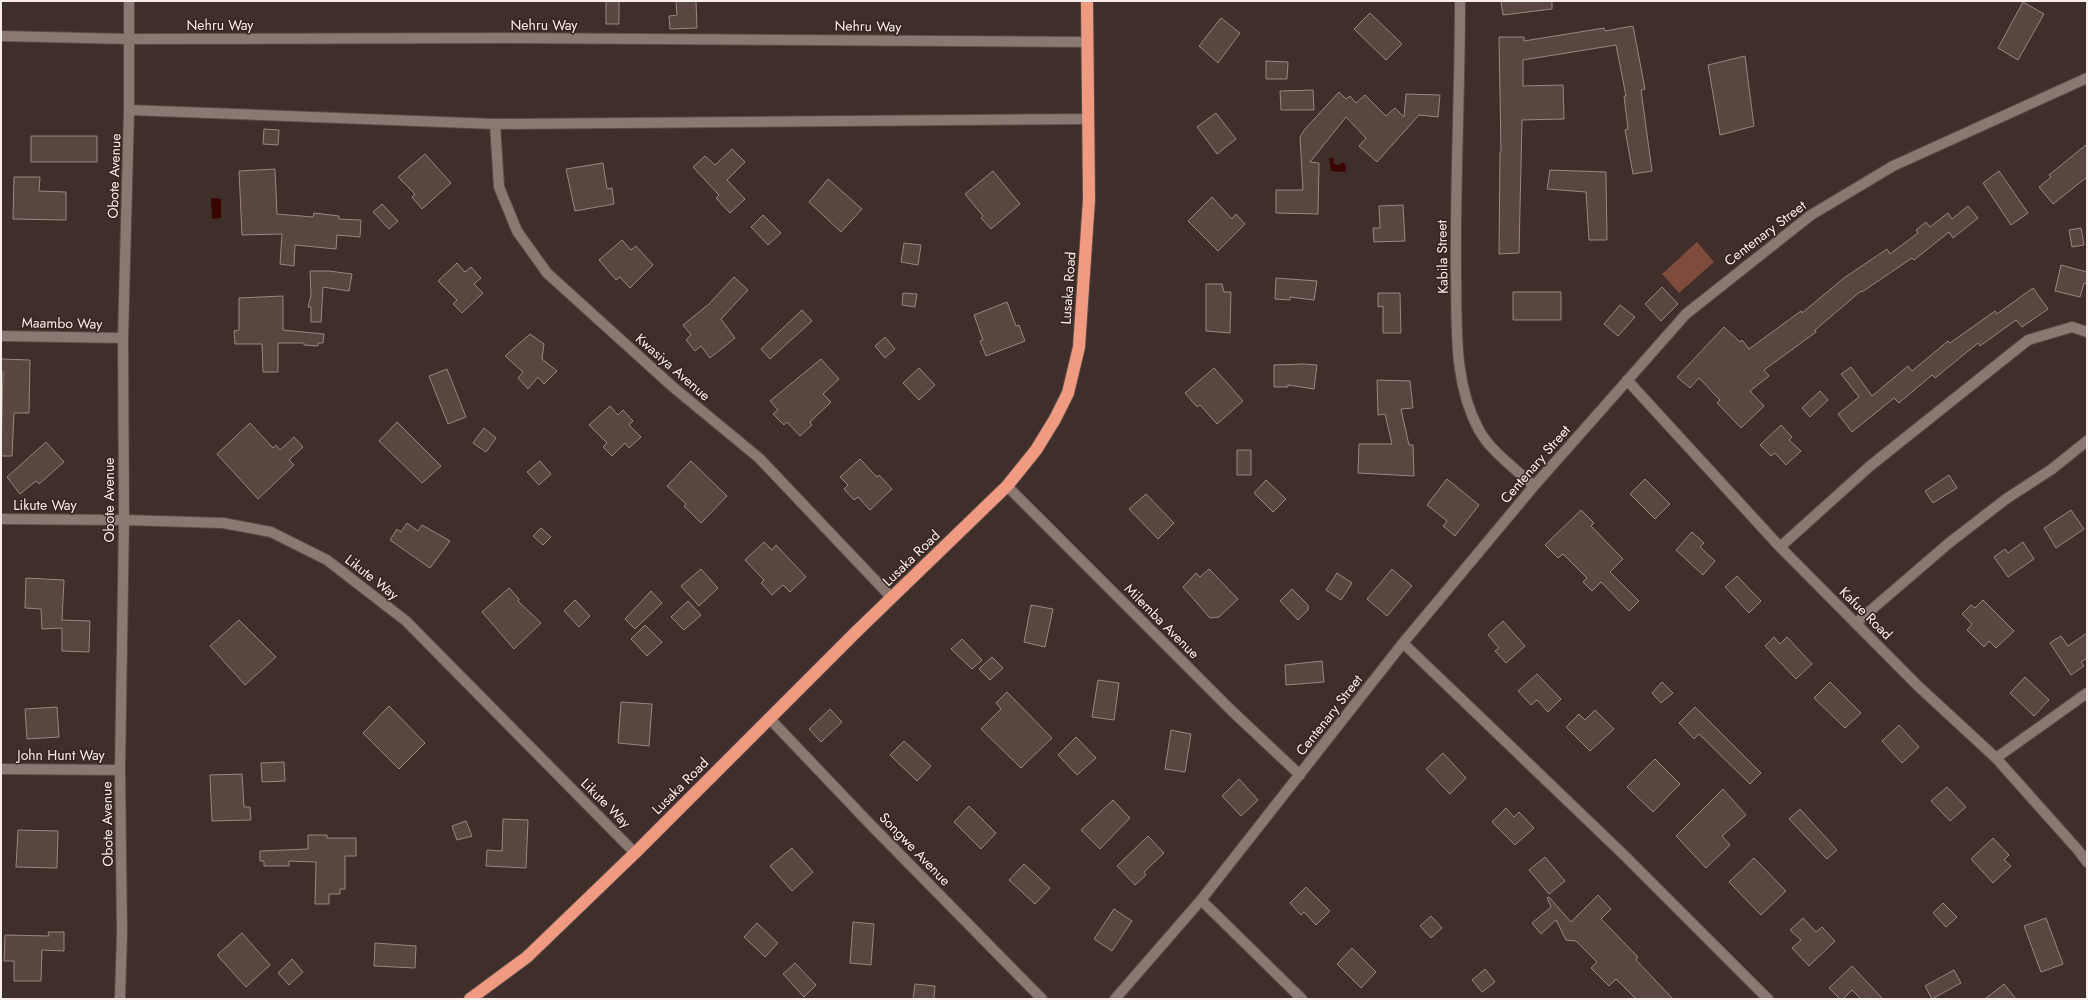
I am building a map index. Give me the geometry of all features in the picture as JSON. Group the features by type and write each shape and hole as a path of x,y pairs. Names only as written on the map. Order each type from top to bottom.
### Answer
{"highway":[{"name":"Lusaka Road","path":"470,999 527,957 1007,486 1036,450 1055,419 1068,393 1079,347 1089,200 1089,119 1086,42 1087,1"}],"street":[{"name":"Obote Avenue","path":"120,999 122,932 120,770 124,520 123,338 129,110 129,1"},
{"name":"Kabila Street","path":"1460,1 1456,227 1458,357 1466,400 1479,431 1494,450 1534,486"},
{"name":"Nehru Way","path":"1,36 128,39 554,38 1086,42"},
{"name":"Centenary Street","path":"1115,999 1201,900 1403,643 1534,486 1686,314 1811,215 1893,166 2087,78"},
{"path":"129,110 495,124 1089,119"},
{"name":"Kwasiya Avenue","path":"495,124 499,187 517,231 547,273 674,387 759,458 892,598"},
{"path":"1780,547 1870,466 2028,340 2072,327 2087,332"},
{"name":"Maambo Way","path":"1,336 123,338"},
{"name":"Kafue Road","path":"1627,380 1780,547 1918,686 1996,758 2087,862"},
{"path":"1856,622 1955,538 2006,498 2052,469 2087,442"},
{"name":"Milemba Avenue","path":"1007,486 1233,712 1300,775"},
{"name":"Likute Way","path":"1,519 124,520 223,523 271,532 327,560 406,622 635,852"},
{"path":"1403,643 1625,856 1768,999"},
{"path":"1996,758 2087,693"},
{"name":"Songwe Avenue","path":"769,718 1042,999"},
{"name":"John Hunt Way","path":"1,769 120,770"},
{"path":"1201,900 1302,999"}],"shaded area":[{"path":"1329,158 1334,158 1333,163 1338,165 1344,162 1346,168 1345,172 1331,171"},
{"path":"211,198 221,199 221,218 212,219"},
{"path":"1697,242 1714,262 1679,293 1662,274"}],"building":[{"path":"606,1 619,1 619,24 606,24"},
{"path":"676,1 696,1 697,28 670,29 669,16 677,15"},
{"path":"1501,1 1552,1 1552,9 1503,15"},
{"path":"2023,2 2044,14 2018,60 1998,48"},
{"path":"1370,13 1402,44 1386,60 1354,29"},
{"path":"1221,18 1240,33 1218,63 1199,46"},
{"path":"1633,26 1645,89 1641,90 1652,171 1633,174 1625,130 1628,129 1624,96 1626,96 1616,45 1523,60 1523,86 1563,85 1564,119 1522,120 1519,253 1499,254 1501,152 1499,37 1524,37 1524,41 1604,28 1605,31"},
{"path":"1745,56 1754,126 1720,135 1708,65"},
{"path":"1266,61 1288,62 1287,79 1266,79"},
{"path":"1313,90 1314,110 1281,110 1280,91"},
{"path":"1339,92 1346,99 1350,96 1356,103 1365,95 1386,116 1395,108 1404,117 1406,94 1440,95 1438,117 1419,115 1377,162 1359,146 1366,138 1346,117 1310,162 1319,163 1318,214 1276,213 1276,190 1303,190 1300,137 1305,129"},
{"path":"1216,113 1236,139 1217,154 1197,127"},
{"path":"264,129 279,130 278,145 263,144"},
{"path":"31,136 97,136 97,162 31,162"},
{"path":"2087,144 2087,177 2053,204 2039,187 2051,177 2049,175"},
{"path":"732,149 745,162 727,180 745,199 730,213 716,198 719,195 693,167 705,156 715,165"},
{"path":"425,154 451,183 422,209 412,197 415,194 398,177"},
{"path":"603,163 607,189 612,188 614,204 575,211 566,169"},
{"path":"275,169 277,214 313,217 314,213 339,216 339,219 361,220 360,237 337,235 336,249 295,245 294,266 280,264 282,234 242,235 239,171"},
{"path":"1550,170 1606,172 1607,240 1589,240 1586,192 1547,189"},
{"path":"993,171 1020,204 991,229 981,218 983,216 965,194"},
{"path":"1999,171 2028,213 2011,225 1983,183"},
{"path":"14,177 40,177 39,191 66,192 66,220 13,219"},
{"path":"828,179 862,209 841,232 809,202"},
{"path":"1212,197 1232,219 1236,214 1245,224 1218,251 1188,221"},
{"path":"382,204 398,221 389,229 373,212"},
{"path":"1403,205 1405,241 1374,242 1373,228 1380,228 1379,206"},
{"path":"1968,206 1978,218 1953,238 1949,232 1914,260 1912,258 1862,292 1861,291 1815,330 1816,332 1764,370 1769,376 1750,391 1764,406 1741,428 1717,403 1720,400 1699,378 1690,388 1677,377 1724,327 1740,342 1742,340 1749,349 1801,311 1802,313 1844,278 1887,249 1890,254 1918,233 1916,230 1926,222 1930,227 1948,213 1952,219"},
{"path":"763,215 781,233 768,245 751,227"},
{"path":"2081,228 2084,245 2072,247 2069,230"},
{"path":"622,240 631,250 636,246 653,265 630,288 620,277 616,280 599,260"},
{"path":"904,243 921,245 918,265 901,262"},
{"path":"457,263 465,272 471,267 481,278 474,284 483,293 462,313 453,304 457,300 438,281"},
{"path":"2061,265 2087,272 2087,284 2084,283 2080,297 2055,291"},
{"path":"310,271 329,271 352,274 349,291 323,287 321,322 311,322 311,307 308,307 311,295"},
{"path":"734,277 748,290 721,319 735,338 710,358 701,346 695,351 686,340 691,335 683,325 709,304"},
{"path":"1276,278 1317,281 1314,300 1290,297 1290,300 1275,299"},
{"path":"1206,284 1222,284 1224,292 1231,292 1230,333 1206,331"},
{"path":"1662,287 1678,304 1661,321 1645,304"},
{"path":"2033,288 2048,309 2022,327 2016,320 1980,346 1978,343 1935,378 1932,375 1899,403 1894,398 1852,432 1838,414 1859,397 1841,374 1851,367 1872,396 1908,366 1912,371 1948,341 1950,343 1995,311 1997,314"},
{"path":"1513,292 1561,292 1561,320 1513,320"},
{"path":"903,293 917,294 915,307 902,305"},
{"path":"1378,293 1400,293 1401,333 1383,333 1383,306 1378,307"},
{"path":"283,296 283,330 324,334 323,343 318,343 318,346 304,345 304,343 278,343 278,372 263,372 262,344 235,344 234,331 239,330 239,298"},
{"path":"1007,302 1016,326 1019,325 1025,341 986,356 980,341 983,340 974,315"},
{"path":"1620,305 1635,317 1618,336 1604,324"},
{"path":"802,310 812,321 770,359 761,349"},
{"path":"530,334 544,344 542,359 557,371 544,384 538,377 528,389 518,378 523,372 505,356"},
{"path":"885,337 895,349 885,358 875,346"},
{"path":"1,359 30,360 29,413 14,413 12,456 1,456 3,372 1,372"},
{"path":"821,359 839,379 823,394 831,402 810,422 812,425 800,436 787,422 784,425 773,414 778,410 770,401"},
{"path":"1274,365 1317,365 1314,389 1288,385 1288,387 1274,387"},
{"path":"919,368 935,385 919,400 903,383"},
{"path":"1214,368 1243,401 1217,424 1200,405 1197,407 1185,393"},
{"path":"447,369 466,417 448,424 429,376"},
{"path":"1377,380 1410,381 1413,408 1401,409 1409,445 1413,445 1414,476 1358,473 1359,444 1392,444 1385,414 1378,415"},
{"path":"1820,391 1828,400 1810,417 1802,408"},
{"path":"610,406 618,415 623,410 633,421 629,425 641,437 629,448 625,443 612,456 603,447 607,443 589,425"},
{"path":"397,422 441,466 422,483 379,441"},
{"path":"250,423 273,448 276,445 280,450 294,437 303,447 289,460 294,465 258,499 217,454"},
{"path":"1781,425 1792,437 1789,440 1801,451 1786,465 1775,453 1771,456 1760,445"},
{"path":"484,428 496,438 486,452 473,443"},
{"path":"46,442 64,462 39,484 36,481 20,494 7,477"},
{"path":"1237,450 1251,450 1251,475 1237,475"},
{"path":"860,459 877,477 879,475 892,489 870,510 858,497 854,500 844,489 848,485 840,477"},
{"path":"540,461 551,474 539,485 527,472"},
{"path":"691,461 727,496 701,523 684,506 686,504 667,486"},
{"path":"1949,475 1957,488 1933,503 1925,491"},
{"path":"1447,479 1479,505 1455,536 1443,526 1447,521 1427,505"},
{"path":"1645,479 1670,504 1655,519 1630,494"},
{"path":"1266,480 1286,499 1273,512 1254,493"},
{"path":"1146,494 1174,523 1158,539 1129,509"},
{"path":"1581,510 1594,523 1591,526 1623,559 1610,572 1639,601 1629,611 1601,582 1592,591 1583,582 1587,578 1563,554 1558,558 1545,545"},
{"path":"2071,510 2084,529 2056,548 2044,528"},
{"path":"407,523 418,531 422,525 450,541 430,568 390,540 397,529 401,532"},
{"path":"541,528 551,537 543,545 533,536"},
{"path":"1692,532 1704,543 1700,547 1715,561 1703,575 1676,550"},
{"path":"764,542 772,550 776,545 806,577 790,592 783,585 772,595 761,583 764,580 745,560"},
{"path":"2023,542 2034,559 2008,577 1994,557 2005,549 2008,553"},
{"path":"701,569 718,588 699,606 681,586"},
{"path":"1209,569 1238,599 1219,617 1210,618 1183,587 1196,573 1200,577"},
{"path":"1392,569 1412,586 1387,616 1367,599"},
{"path":"1337,573 1352,583 1341,600 1326,590"},
{"path":"1737,576 1761,601 1749,613 1725,587"},
{"path":"26,578 64,580 62,620 90,621 89,652 62,651 62,628 42,629 41,609 25,608"},
{"path":"509,588 519,599 518,601 541,623 514,649 482,612"},
{"path":"1292,589 1308,605 1308,610 1298,620 1280,601"},
{"path":"651,591 662,603 635,629 625,619"},
{"path":"575,600 590,616 579,627 564,611"},
{"path":"1983,600 2014,631 1996,648 1989,641 1984,647 1967,630 1972,624 1962,614 1971,605 1975,608"},
{"path":"688,601 701,615 684,630 671,617"},
{"path":"1031,605 1053,609 1045,647 1024,642"},
{"path":"239,620 276,657 245,685 210,646"},
{"path":"1503,621 1525,646 1506,663 1495,651 1499,648 1488,635"},
{"path":"645,625 662,642 647,656 631,639"},
{"path":"2087,633 2087,658 2081,662 2084,666 2071,675 2050,643 2061,636 2068,646"},
{"path":"1774,637 1780,644 1787,637 1812,664 1796,679 1765,646"},
{"path":"962,639 982,660 972,669 951,649"},
{"path":"992,657 1003,668 990,680 979,669"},
{"path":"1322,661 1324,682 1286,685 1285,665"},
{"path":"1537,674 1561,699 1548,712 1537,700 1531,705 1518,691"},
{"path":"2025,677 2049,700 2034,716 2010,693"},
{"path":"1098,680 1119,683 1114,720 1092,717"},
{"path":"1662,682 1673,693 1661,703 1652,693"},
{"path":"1830,682 1861,713 1845,728 1814,698"},
{"path":"1007,692 1052,738 1021,768 981,729 1001,709 996,703"},
{"path":"621,702 652,704 649,746 618,743"},
{"path":"389,706 425,743 399,769 363,733"},
{"path":"57,707 59,737 27,739 25,709"},
{"path":"1695,707 1761,773 1750,784 1699,734 1694,739 1679,723"},
{"path":"830,709 842,722 821,742 809,729"},
{"path":"1595,710 1614,729 1590,751 1566,727 1579,714 1585,720"},
{"path":"1899,725 1919,747 1902,763 1882,741"},
{"path":"1171,730 1191,734 1185,772 1165,769"},
{"path":"1076,737 1096,758 1077,775 1058,755"},
{"path":"904,741 931,766 917,781 890,755"},
{"path":"1443,753 1466,778 1450,794 1426,769"},
{"path":"1655,759 1680,784 1653,812 1627,787"},
{"path":"284,762 285,781 262,782 261,763"},
{"path":"242,774 244,807 250,807 251,820 212,821 210,775"},
{"path":"1239,779 1258,800 1241,816 1222,796"},
{"path":"1947,787 1966,807 1950,821 1931,801"},
{"path":"1723,789 1746,815 1722,836 1730,845 1706,868 1676,836"},
{"path":"1113,800 1130,818 1100,849 1081,830"},
{"path":"969,806 996,833 981,849 954,822"},
{"path":"1506,808 1514,817 1519,812 1534,828 1515,845 1492,822"},
{"path":"1800,809 1837,850 1827,859 1789,819"},
{"path":"503,819 528,820 526,868 486,866 487,850 502,851"},
{"path":"466,821 472,836 457,840 452,826"},
{"path":"18,830 58,831 57,868 16,867"},
{"path":"308,835 327,835 327,838 356,838 356,856 345,856 345,889 340,889 340,894 329,894 329,904 315,904 316,862 289,861 289,866 264,866 264,861 260,861 260,851 308,849"},
{"path":"1148,836 1164,853 1144,872 1146,875 1135,885 1117,866"},
{"path":"1993,838 2009,855 2004,860 2011,866 1993,883 1971,859"},
{"path":"792,848 813,872 792,891 770,866"},
{"path":"1545,857 1565,881 1549,894 1529,870"},
{"path":"1754,858 1786,891 1761,915 1729,882"},
{"path":"1024,864 1050,888 1035,904 1009,880"},
{"path":"1306,887 1330,911 1316,925 1304,912 1301,915 1290,903"},
{"path":"1598,895 1611,909 1601,919 1638,957 1636,960 1673,999 1636,999 1616,979 1609,986 1591,968 1597,962 1576,941 1566,940 1556,920 1541,934 1532,923 1551,907 1547,898 1549,897 1571,922"},
{"path":"1943,903 1957,917 1946,927 1933,913"},
{"path":"1114,909 1132,921 1112,951 1094,939"},
{"path":"1431,916 1442,928 1431,938 1420,926"},
{"path":"1803,918 1816,932 1822,927 1835,941 1809,966 1792,948 1801,940 1790,930"},
{"path":"2046,918 2063,964 2041,972 2024,926"},
{"path":"853,922 874,924 871,965 850,963"},
{"path":"757,923 778,943 765,957 744,937"},
{"path":"48,932 64,932 64,951 42,950 41,981 14,981 14,961 4,961 5,935 49,936"},
{"path":"242,933 270,965 246,987 217,955"},
{"path":"375,943 416,946 415,968 374,966"},
{"path":"1352,948 1376,972 1361,988 1337,964"},
{"path":"292,959 303,972 289,985 278,973"},
{"path":"795,963 816,985 804,997 783,974"},
{"path":"1852,966 1883,999 1861,999 1852,990 1843,999 1840,999 1829,988"},
{"path":"1485,969 1495,982 1482,992 1472,980"},
{"path":"1954,970 1961,983 1932,999 1925,986"},
{"path":"915,984 935,986 934,999 913,999"},
{"path":"2004,984 2016,999 1985,999"}]}
